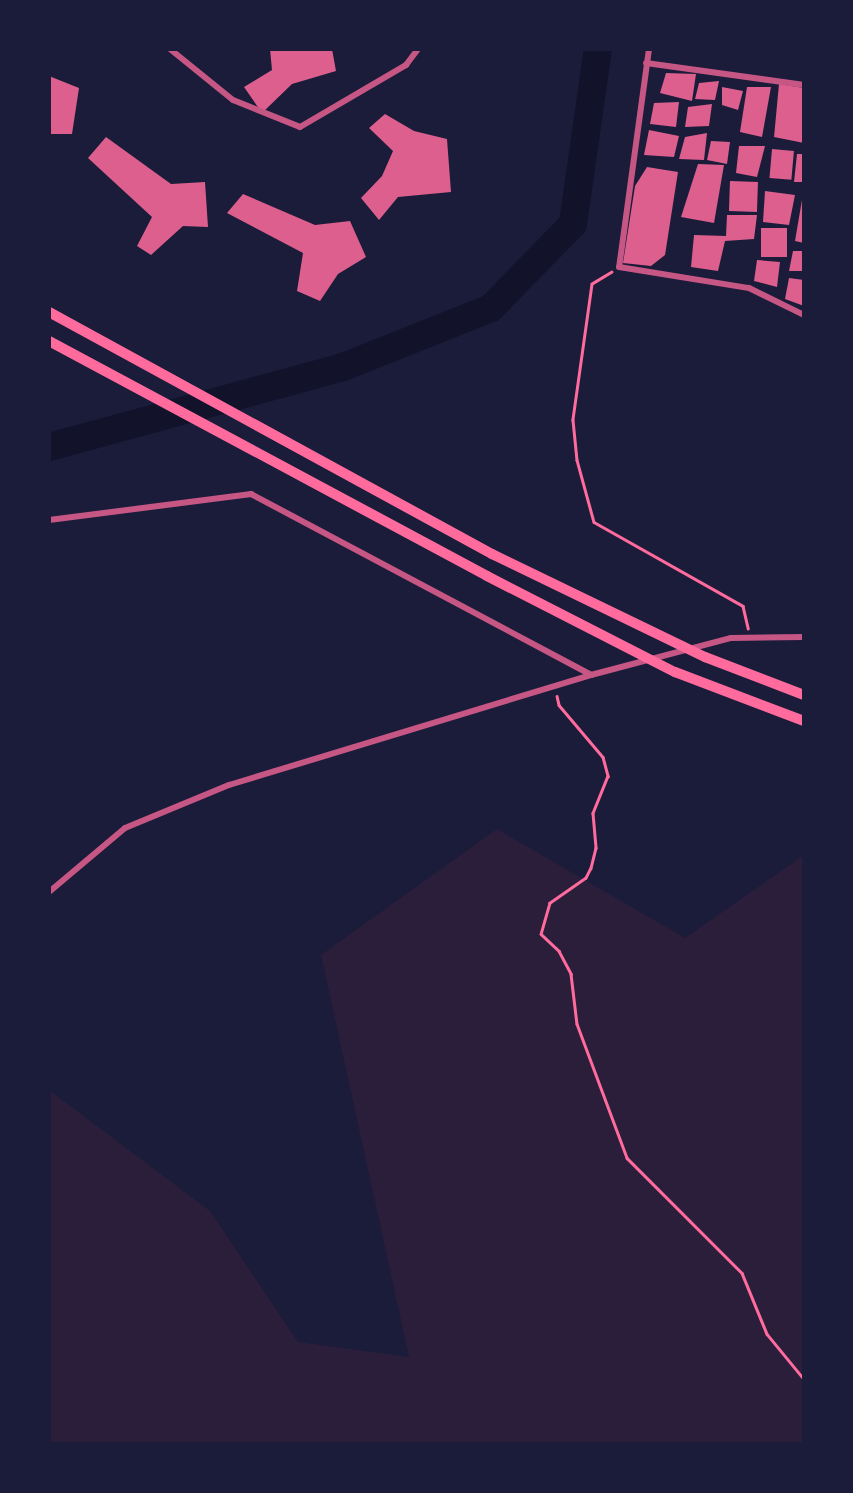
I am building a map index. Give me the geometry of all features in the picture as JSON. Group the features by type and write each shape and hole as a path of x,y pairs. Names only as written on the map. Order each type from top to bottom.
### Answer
{"highway":[{"path":"49,312 492,554 705,657 804,695"},
{"path":"49,341 675,672 804,721"}],"street":[{"path":"170,49 233,100 300,127 406,65 418,49"},
{"path":"649,49 619,267 749,288 804,314"},
{"path":"646,63 804,85"},
{"path":"49,520 251,494 591,675"},
{"path":"49,892 125,828 229,785 591,675 731,638 804,637"}],"path":[{"path":"619,267 592,284 573,419 577,460 594,522 743,606 751,638"},
{"path":"556,686 559,705 603,757 608,776 593,813 596,848 591,869 586,878 550,904 541,934 559,951 571,974 578,1024 627,1158 742,1273 767,1334 804,1379"}],"shaded area":[{"path":"497,829 685,938 804,855 804,1444 49,1444 49,1090 210,1211 298,1342 409,1357 321,955"}],"building":[{"path":"270,49 332,49 336,71 292,84 262,113 244,87 272,70"},
{"path":"666,73 696,74 692,101 660,93"},
{"path":"49,76 79,88 72,134 49,134"},
{"path":"719,81 715,100 695,99 699,83"},
{"path":"779,84 804,88 804,143 774,137"},
{"path":"722,87 743,91 738,110 722,105"},
{"path":"747,87 771,87 762,137 740,132"},
{"path":"679,102 676,127 650,124 654,103"},
{"path":"712,104 709,126 685,127 688,107"},
{"path":"385,114 414,131 447,139 451,192 398,197 379,220 361,198 382,176 393,151 369,128"},
{"path":"649,130 679,136 674,157 644,155"},
{"path":"707,133 704,160 679,159 685,137"},
{"path":"106,137 171,184 205,182 208,227 183,226 151,255 137,246 152,217 88,158"},
{"path":"711,141 730,142 727,164 707,160"},
{"path":"739,146 765,146 757,177 736,173"},
{"path":"772,149 794,151 791,180 769,178"},
{"path":"797,154 804,154 804,182 794,182"},
{"path":"698,164 724,165 714,223 681,217"},
{"path":"647,167 678,172 665,255 651,266 623,263 635,186"},
{"path":"730,181 758,182 757,212 729,211"},
{"path":"804,188 804,243 795,241"},
{"path":"765,191 795,195 789,225 763,222"},
{"path":"243,194 315,225 350,221 366,257 338,274 320,301 297,291 303,253 227,213"},
{"path":"727,215 757,215 754,239 725,241 718,271 691,267 694,235 726,236"},
{"path":"761,228 787,228 787,257 761,257"},
{"path":"793,251 804,251 804,271 789,271"},
{"path":"757,260 780,262 777,287 754,281"},
{"path":"789,278 804,280 804,306 785,299"}],"waterway":[{"path":"49,447 343,367 491,308 573,224 598,49"}]}
